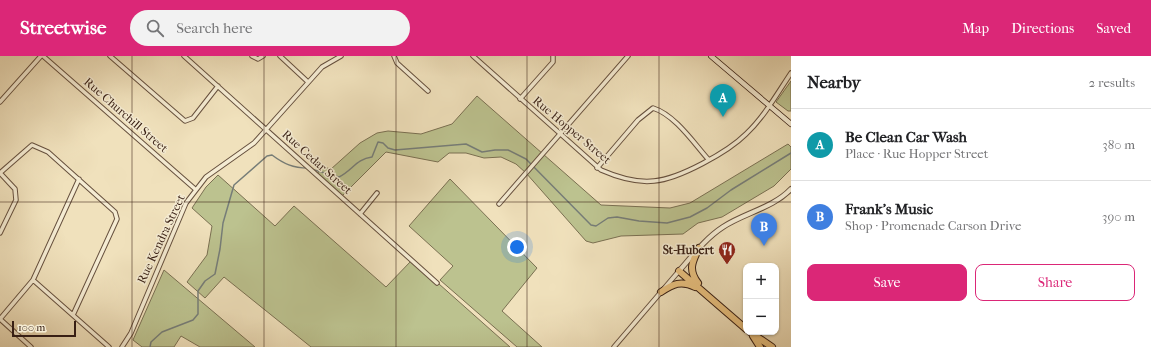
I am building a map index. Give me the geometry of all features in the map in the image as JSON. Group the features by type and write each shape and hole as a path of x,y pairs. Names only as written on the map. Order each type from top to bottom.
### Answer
{"highway":[{"path":"699,248 692,261 691,272 704,291"},
{"path":"679,270 743,326"},
{"path":"661,292 678,282 688,284 704,291"},
{"path":"752,335 760,347"},
{"path":"755,335 772,347"}],"main road":[{"path":"711,56 791,124"}],"street":[{"path":"0,102 42,56"},
{"name":"Rue Churchill Street","path":"42,56 195,189"},
{"path":"110,56 185,122 193,118 218,86"},
{"name":"Rue Cedar Street","path":"184,56 437,283"},
{"path":"252,56 258,59 263,56"},
{"path":"280,56 308,82"},
{"name":"Rue Kendra Street","path":"122,347 131,333 186,203 195,189 206,177 254,143 322,67 341,56"},
{"path":"394,56 397,63 428,91"},
{"name":"Rue Hopper Street","path":"472,56 598,168 618,178 654,181 679,174 729,147 746,134 770,106 791,73"},
{"path":"520,99 553,62 553,56"},
{"path":"499,204 628,56"},
{"path":"598,168 638,120 653,108 660,110 675,122 708,159"},
{"path":"0,233 16,200 15,189 0,173 32,145 48,152 115,212 117,219 73,315"},
{"path":"31,347 0,319 33,280 79,179"},
{"path":"614,347 679,270 699,248 722,227 778,199 791,189"},
{"path":"360,214 377,193"},
{"path":"33,280 109,347"}],"green space":[{"path":"791,81 791,111 788,111 776,102"},
{"path":"477,96 601,205 670,208 690,203 788,144 791,147 791,169 774,186 722,217 698,223 683,234 621,236 593,243 586,241 526,173 516,164 501,157 484,158 466,153 449,153 438,162 386,152 341,197 316,175 323,167 331,169 360,143 377,133 388,131 421,134 452,124"},
{"path":"218,175 275,226 294,206 386,287 412,260 510,347 311,347 224,277 205,298 187,282 207,255 212,226 192,208 206,187"},
{"path":"450,179 537,268 502,311 542,347 517,347 440,280 453,266 409,226"},
{"path":"164,270 255,347 200,347 181,336 174,347 142,347 133,340"}],"waterway":[{"path":"311,169 339,177 358,162 372,157 378,142 383,143 388,148 395,150 466,144 482,152 508,150 526,159 591,225 596,226 608,218 617,217 639,221 667,223 690,217 707,208 731,190 791,153"},
{"path":"150,347 151,342 162,332 193,320 198,314 198,291 205,281 215,274 223,223 234,185 267,156 272,155 293,166 308,168"}],"place":[{"name":"Be Clean Car Wash","path":"723,117"},
{"name":"Frank's Music","path":"764,246"},
{"name":"St-Hubert","path":"727,265"}]}
